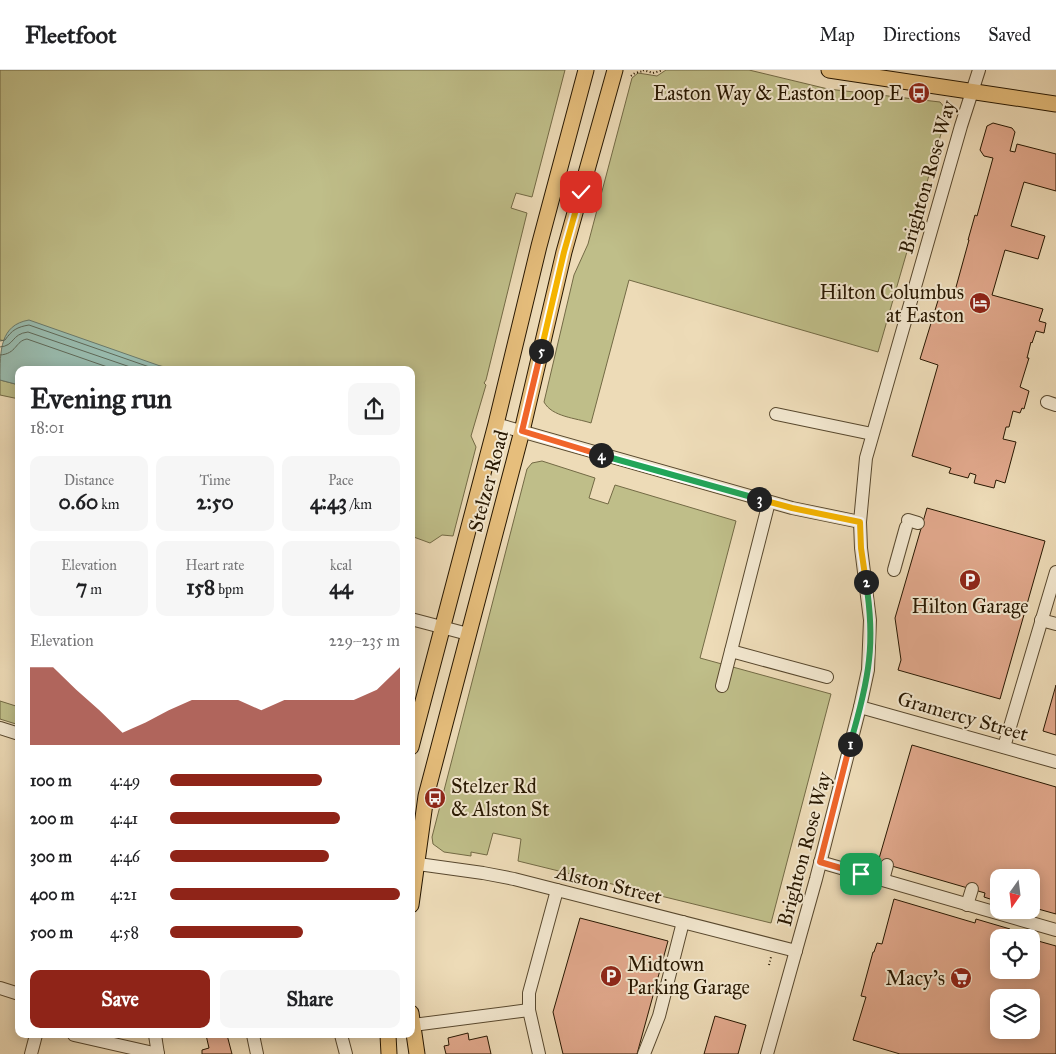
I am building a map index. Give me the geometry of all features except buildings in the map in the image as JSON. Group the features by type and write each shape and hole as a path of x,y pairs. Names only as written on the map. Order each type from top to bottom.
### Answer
{"main road":[{"name":"Stelzer Road","path":"415,732 586,70"},
{"name":"Stelzer Road","path":"415,857 426,796 522,431 564,252 615,70"},
{"path":"829,70 1056,104"},
{"path":"388,1038 389,1054"},
{"path":"415,1038 417,1054"}],"street":[{"name":"Brighton Rose Way","path":"767,1054 820,862 868,670 870,626 860,522 865,465 872,434 979,70"},
{"path":"776,414 872,434"},
{"path":"496,424 769,502 812,513 860,522"},
{"path":"722,686 769,502"},
{"path":"894,570 911,523"},
{"path":"1004,747 1041,620 1053,591 1056,572"},
{"path":"415,620 468,634"},
{"path":"1041,620 1056,624"},
{"path":"731,651 827,677"},
{"name":"Gramercy Street","path":"860,707 1056,762"},
{"path":"0,728 15,733"},
{"path":"820,862 967,905 990,909"},
{"name":"Alston Street","path":"415,863 483,873 557,890 796,951"},
{"path":"883,880 888,865"},
{"path":"967,905 972,889"},
{"path":"539,1054 529,1010 529,994 557,890"},
{"path":"1032,919 1056,930"},
{"path":"644,1054 659,1016 683,922"},
{"path":"0,988 15,993"},
{"path":"415,1019 529,1010"},
{"path":"31,1054 35,1038"},
{"path":"87,1038 158,1054 156,1038"},
{"path":"254,1038 257,1054"},
{"path":"342,1038 346,1054"}],"path":[{"path":"632,76 644,70 653,74 663,70"}],"shaded area":[{"path":"0,70 565,70 532,197 516,193 511,208 527,213 484,383 486,385 471,436 476,447 453,536 442,535 430,543 415,537 415,366 160,366 0,340"},
{"path":"666,70 749,70 828,89 940,102 947,113 878,352 629,280 591,423 558,414 544,402 574,275 588,244 632,78 638,73 657,76"},
{"path":"0,380 15,384 15,398 0,395"},
{"path":"542,461 595,478 589,498 608,504 615,485 736,521 700,658 831,694 771,923 518,861 521,839 493,833 487,855 471,852 471,856 444,852 433,844 432,837 527,469 532,463"},
{"path":"0,701 15,706 15,724 0,719"}],"water":[{"path":"29,320 160,366 15,366 15,384 0,380 0,359 4,341 12,327"}],"place":[{"name":"Easton Way & Easton Loop E","path":"919,93"},
{"name":"Hilton Columbus at Easton","path":"980,303"},
{"name":"Hilton Garage","path":"970,580"},
{"name":"Stelzer Rd & Alston St","path":"435,798"},
{"name":"Midtown Parking Garage","path":"611,976"},
{"name":"Macy's","path":"961,978"}],"route":[{"path":"581,192 564,252 522,431 646,468 792,508 860,522 861,548 870,620 868,670 820,862 861,874"}]}
